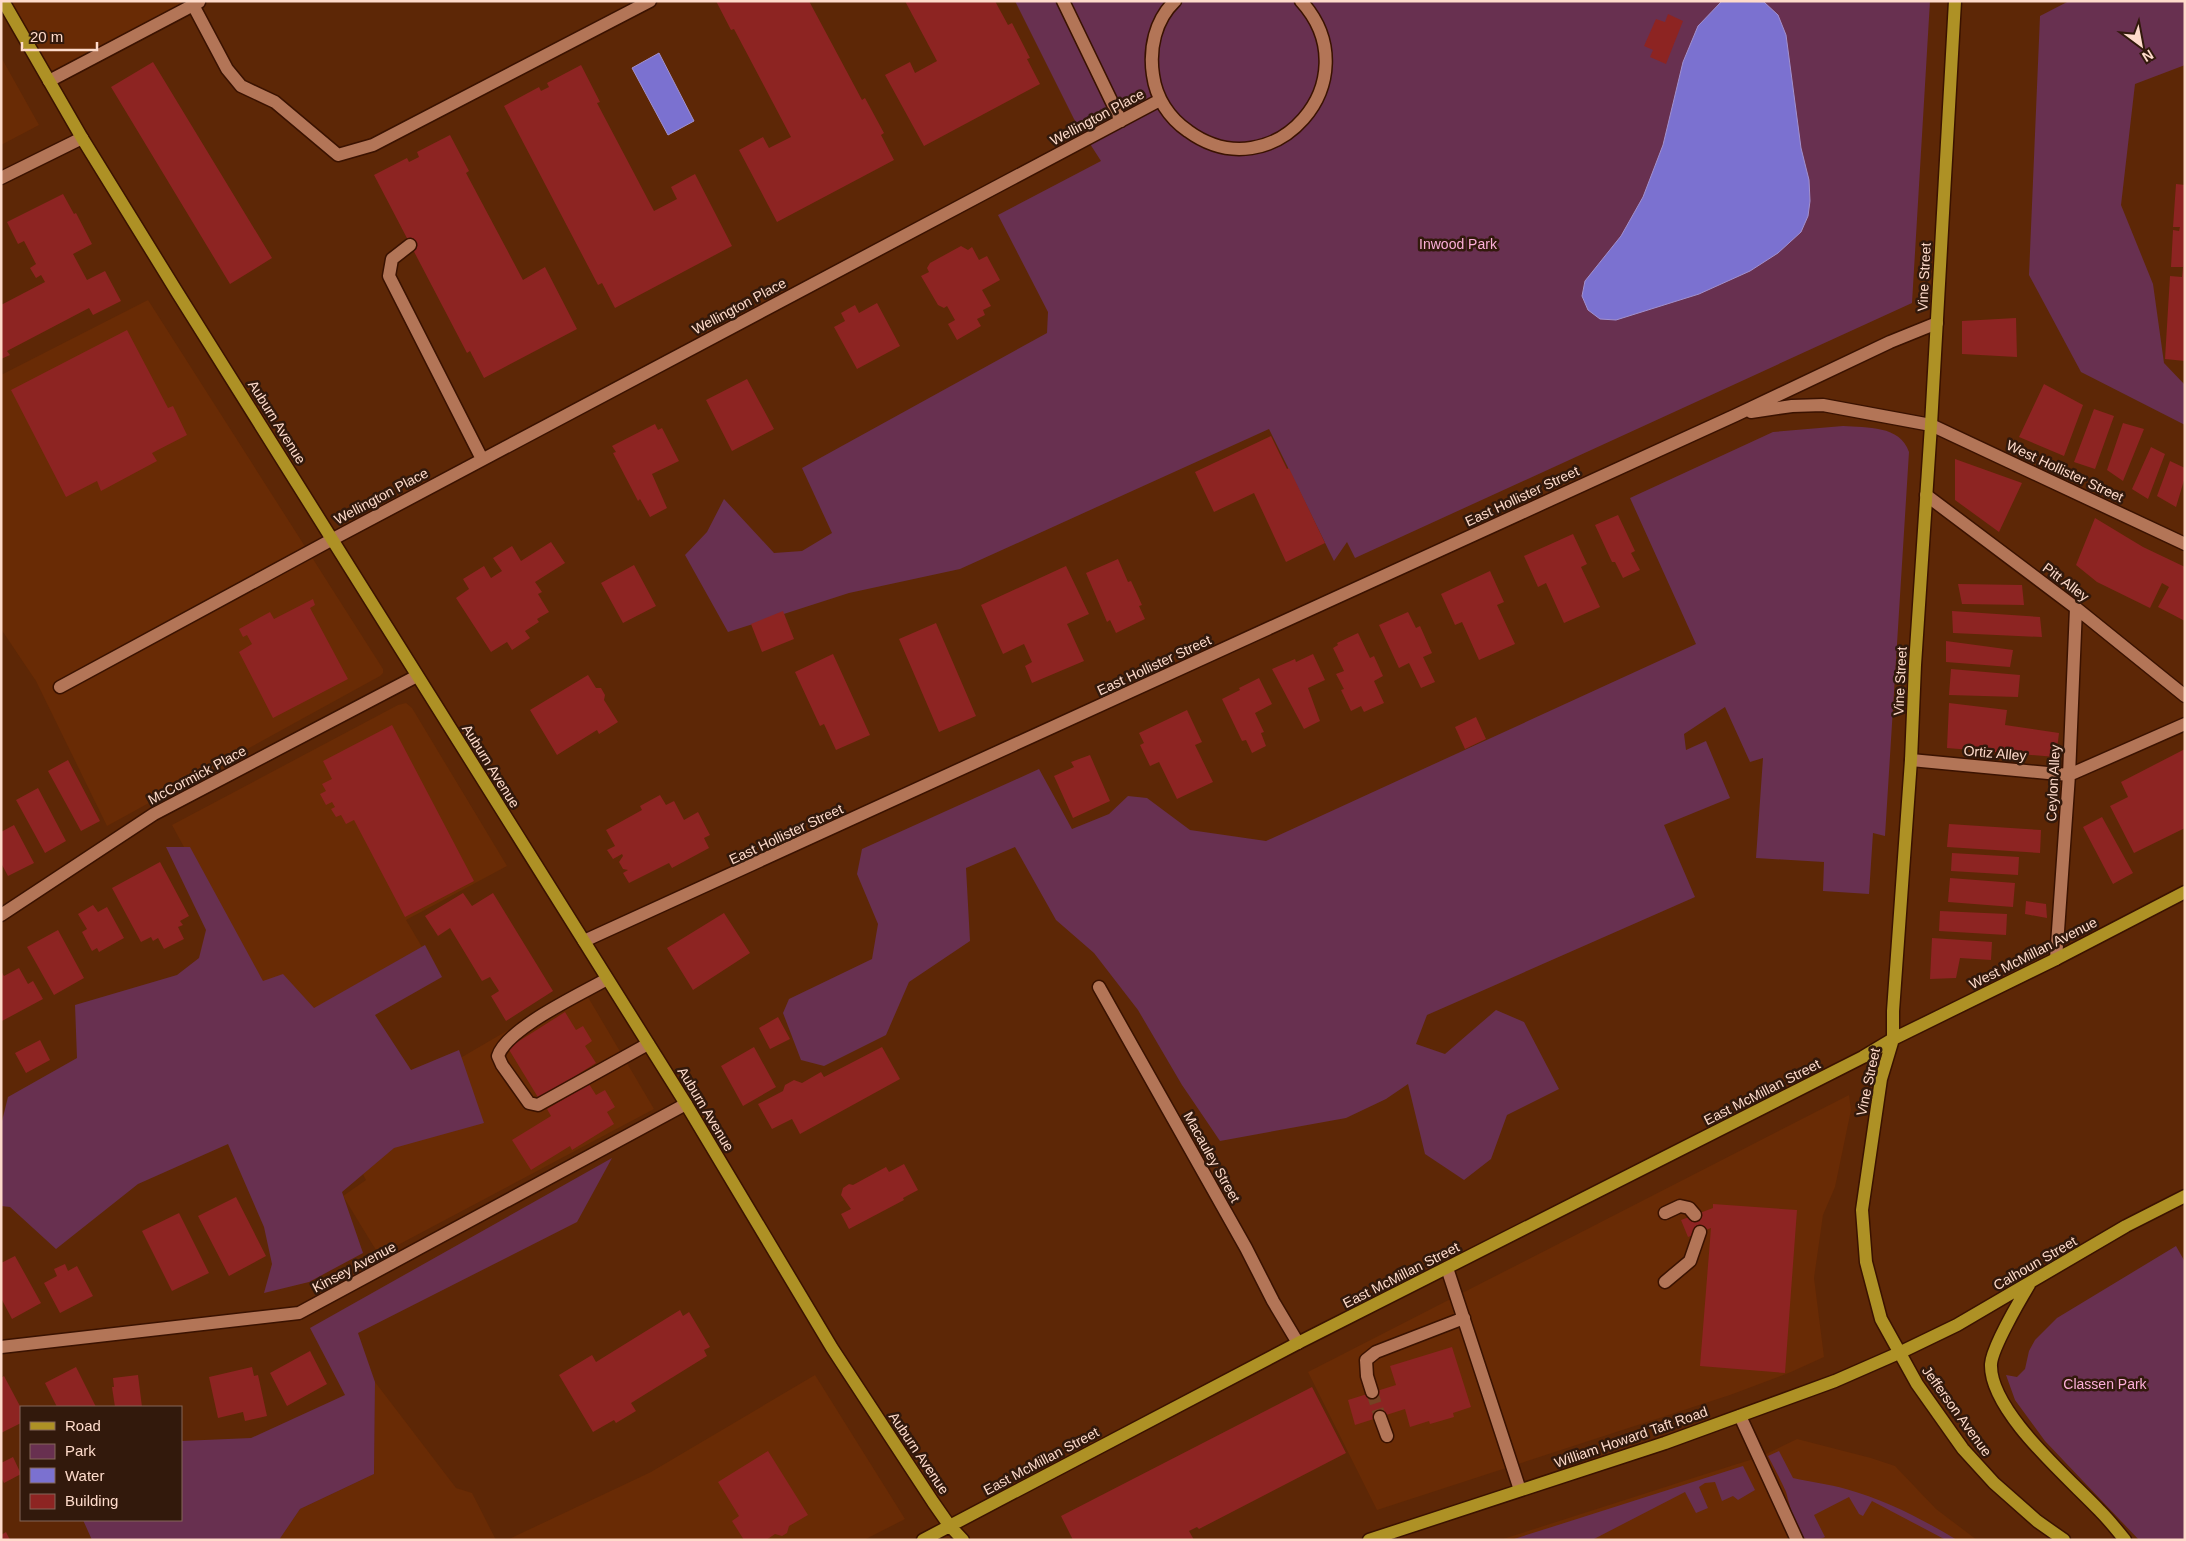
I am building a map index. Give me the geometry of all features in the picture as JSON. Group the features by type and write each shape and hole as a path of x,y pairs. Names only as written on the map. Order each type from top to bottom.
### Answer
{"main road":[{"name":"Auburn Avenue","path":"3,1 82,138 686,1104 832,1348 949,1525 963,1540"},
{"name":"Vine Street","path":"1899,1353 1881,1319 1866,1262 1862,1210 1882,1080 1893,1039 1898,942 1912,760 1915,665 1932,425 1955,1"},
{"name":"West McMillan Avenue","path":"1893,1039 2056,959 2185,892"},
{"name":"East McMillan Street","path":"923,1540 1298,1343 1863,1057 1893,1039"},
{"name":"Calhoun Street","path":"1899,1353 1957,1325 2126,1226 2185,1196"},
{"path":"2030,1283 2013,1314 1991,1363 1995,1386 2007,1408 2033,1444 2102,1513 2125,1540"},
{"name":"William Howard Taft Road","path":"1369,1540 1665,1443 1835,1381 1899,1353"},
{"name":"Jefferson Avenue","path":"1899,1353 1917,1384 1963,1449 1994,1483 2037,1521 2064,1540"}],"street":[{"path":"49,81 196,3 227,69 241,86 275,102 338,155 372,146 650,1"},
{"path":"1063,1 1121,121"},
{"name":"Wellington Place","path":"1175,1 1167,9 1160,22 1154,36 1151,54 1154,84 1160,100 1180,126 1198,139 1232,149 1262,146 1294,129 1314,106 1326,71 1326,50 1319,26 1302,1"},
{"name":"Wellington Place","path":"60,688 333,538 1160,100"},
{"path":"1,178 82,138"},
{"path":"410,245 392,259 389,276 482,460"},
{"name":"East Hollister Street","path":"584,941 1736,415 1890,342 1937,323"},
{"name":"East Hollister Street","path":"1736,415 1792,406 1823,405 1932,425"},
{"name":"West Hollister Street","path":"1932,425 2185,544"},
{"name":"Pitt Alley","path":"1926,495 2076,608 2185,696"},
{"name":"Ceylon Alley","path":"2056,959 2070,775 2076,608"},
{"name":"McCormick Place","path":"1,915 154,814 417,676"},
{"name":"Ortiz Alley","path":"1912,760 2070,775 2185,724"},
{"path":"607,979 552,1009 518,1031 501,1047 498,1056 502,1065 529,1103 538,1105 648,1044"},
{"name":"Macauley Street","path":"1098,987 1298,1343"},
{"name":"Kinsey Avenue","path":"1,1347 299,1313 686,1104"},
{"path":"1665,1213 1680,1206 1689,1208 1695,1215"},
{"path":"1665,1282 1690,1261 1700,1232"},
{"path":"1447,1268 1520,1490"},
{"path":"1372,1392 1366,1360 1376,1352 1464,1318"},
{"path":"1740,1416 1797,1540"},
{"path":"1380,1417 1387,1436"}],"shaded area":[{"path":"3,1 200,1 49,81"},
{"path":"1,57 39,125 1,145"},
{"path":"148,300 383,669 383,673 107,826 36,681 1,629 1,375"},
{"path":"406,703 412,708 507,866 406,920 422,947 282,1027 172,825 398,705"},
{"path":"582,987 654,1109 379,1255 343,1196 366,1180 339,1129"},
{"path":"1849,1095 1851,1110 1835,1187 1823,1215 1814,1278 1824,1357 1791,1372 1730,1395 1377,1510 1308,1372"},
{"path":"815,1375 905,1519 864,1540 507,1540 651,1472"},
{"path":"375,1382 456,1488 472,1493 496,1540 279,1540 300,1509 374,1474"},
{"path":"1797,1439 1895,1466 1936,1509 1977,1540 1500,1540 1760,1457"}],"green space":[{"name":"Inwood Park","path":"1015,1 1930,1 1912,303 1355,558 1347,542 1334,561 1269,429 960,569 849,593 728,632 685,555 707,532 724,499 774,553 802,551 832,533 802,468 1047,333 1048,312 998,215 1101,161 1074,119"},
{"path":"2069,1 2185,1 2185,65 2135,84 2121,205 2153,284 2164,363 2185,385 2185,425 2081,372 2029,275 2040,16"},
{"path":"1843,426 1872,428 1890,432 1905,443 1909,452 1885,836 1873,833 1869,894 1823,891 1824,862 1756,858 1763,758 1750,762 1725,707 1684,734 1686,750 1706,741 1730,798 1664,825 1695,897 1427,1015 1416,1044 1445,1054 1496,1010 1524,1022 1559,1089 1507,1115 1491,1159 1464,1180 1425,1154 1408,1084 1386,1099 1346,1118 1220,1141 1182,1085 1138,1010 1094,953 1056,920 1015,847 966,868 970,941 909,982 886,1035 824,1066 801,1060 783,1013 789,999 872,959 878,924 857,874 862,849 1039,769 1072,829 1109,814 1128,796 1147,798 1190,830 1266,841 1696,644 1630,498 1773,432"},
{"path":"166,847 190,847 263,981 283,974 314,1008 425,945 442,977 375,1015 411,1070 459,1050 484,1123 394,1148 342,1192 363,1253 309,1282 264,1293 272,1264 264,1227 228,1144 138,1184 56,1249 10,1207 1,1206 1,1125 8,1097 77,1058 75,1005 177,975 199,958 206,930"},
{"path":"612,1158 577,1222 358,1333 375,1382 374,1474 300,1509 279,1540 92,1540 83,1521 182,1521 182,1441 251,1438 345,1395 310,1328"},
{"name":"Classen Park","path":"2176,1246 2185,1262 2185,1540 2139,1540 2045,1441 2015,1400 2006,1375 2017,1377 2025,1369 2029,1351 2035,1340 2057,1318"},
{"path":"1779,1451 1793,1478 1861,1493 1889,1504 1957,1540 1946,1540 1872,1501 1863,1516 1859,1514 1849,1497 1814,1515 1825,1537 1815,1540 1806,1539 1802,1536 1796,1525 1786,1492 1768,1456"},
{"path":"1743,1466 1755,1490 1738,1500 1733,1496 1722,1501 1715,1482 1705,1483 1699,1487 1708,1508 1696,1513 1685,1492 1592,1540 1511,1540"}],"water":[{"path":"1722,1 1764,2 1778,15 1786,35 1801,148 1809,180 1810,201 1808,216 1801,232 1778,253 1750,271 1699,294 1616,320 1600,319 1588,310 1582,296 1585,281 1621,236 1643,197 1663,145 1683,62 1698,26"},
{"path":"659,53 694,121 668,135 632,68"}],"building":[{"path":"716,1 809,1 862,100 865,98 884,133 881,135 894,160 777,222 739,150 763,137 769,148 791,137 734,29 731,30"},
{"path":"905,1 995,1 1008,25 1012,23 1030,58 1027,59 1040,84 924,146 885,75 910,62 915,73 937,61"},
{"path":"1668,14 1683,21 1666,64 1650,57 1653,50 1644,46 1656,19 1665,22"},
{"path":"153,62 272,258 230,284 111,87"},
{"path":"581,65 600,102 597,103 654,211 677,199 671,187 695,174 732,246 615,308 602,283 598,285 504,106 539,87 541,91 549,87 547,83"},
{"path":"450,135 469,171 466,173 523,280 545,267 577,329 484,378 470,351 467,353 374,175 407,158 409,162 419,157 417,152"},
{"path":"2176,184 2185,185 2185,361 2165,359 2170,276 2182,277 2183,267 2171,267 2173,230 2179,231 2180,227 2173,227"},
{"path":"63,194 74,214 76,213 92,244 73,254 87,280 105,271 121,301 93,315 89,308 7,351 10,355 1,359 1,305 45,282 41,275 36,278 30,268 36,264 24,241 18,244 7,222"},
{"path":"961,246 968,250 972,247 979,260 987,256 1000,280 982,290 991,306 983,310 985,315 977,319 981,326 957,340 948,324 955,320 947,306 944,308 938,305 921,276 929,272 927,268 930,263"},
{"path":"877,303 900,346 857,369 834,327 845,321 841,313 855,305 859,313"},
{"path":"2016,318 2017,357 1962,354 1962,321"},
{"path":"127,330 168,408 173,406 187,435 152,453 157,461 101,491 97,481 66,497 11,390"},
{"path":"747,379 774,429 732,451 706,400"},
{"path":"2044,384 2083,405 2064,456 2019,437"},
{"path":"2094,409 2114,416 2095,469 2074,462"},
{"path":"2123,423 2144,429 2123,481 2107,470"},
{"path":"655,424 658,430 662,428 679,461 652,474 667,508 650,517 640,499 638,501 613,453 616,452 612,446"},
{"path":"1271,436 1287,469 1289,468 1325,543 1286,562 1254,493 1214,512 1195,472"},
{"path":"2151,447 2165,454 2148,499 2132,489"},
{"path":"1955,459 2022,483 1999,532 1955,500"},
{"path":"2170,461 2185,468 2185,477 2176,507 2157,496"},
{"path":"1618,515 1635,551 1631,553 1640,570 1623,578 1615,562 1612,562 1595,525"},
{"path":"2095,518 2143,547 2185,567 2185,621 2158,607 2169,587 2162,583 2150,608 2097,582 2076,565"},
{"path":"1573,534 1587,564 1581,567 1600,607 1564,623 1546,583 1538,587 1524,556"},
{"path":"551,542 565,563 535,582 542,592 538,594 549,612 537,619 539,622 525,631 530,638 512,650 507,642 491,652 456,598 469,589 463,579 484,566 491,578 502,571 493,558 512,546 521,561"},
{"path":"1118,559 1128,582 1131,581 1142,605 1139,606 1145,619 1116,633 1110,620 1107,622 1086,573"},
{"path":"634,565 656,606 623,623 601,583"},
{"path":"1066,566 1089,614 1067,624 1084,661 1032,683 1025,666 1032,662 1024,644 1003,654 981,605"},
{"path":"1490,571 1504,602 1497,605 1515,644 1479,660 1462,622 1455,625 1441,594"},
{"path":"1958,584 2022,585 2024,605 1962,604"},
{"path":"313,599 315,605 310,608 348,679 273,718 239,652 252,644 247,635 243,637 239,629 270,612 274,619"},
{"path":"783,611 794,639 762,652 751,624"},
{"path":"1952,611 2040,617 2042,637 1953,633"},
{"path":"1408,612 1416,628 1420,626 1432,653 1423,657 1435,682 1421,688 1409,663 1399,668 1379,625"},
{"path":"936,623 976,716 939,732 899,639"},
{"path":"1358,633 1370,658 1374,656 1383,676 1374,681 1384,703 1364,712 1361,706 1351,711 1341,690 1344,689 1336,674 1344,671 1333,648 1338,645 1337,643"},
{"path":"1946,641 2013,650 2010,667 1946,662"},
{"path":"833,654 870,735 836,750 824,724 820,726 795,672"},
{"path":"1313,654 1325,680 1308,688 1320,721 1304,729 1272,669 1295,659 1296,662"},
{"path":"1951,669 2020,675 2018,697 1949,695"},
{"path":"588,675 596,688 601,688 605,695 604,700 618,722 599,734 597,730 557,755 530,710"},
{"path":"1259,678 1272,704 1255,713 1264,732 1261,733 1266,746 1252,753 1246,740 1242,741 1222,699"},
{"path":"1949,703 2007,710 2005,725 2059,733 2056,757 1947,748"},
{"path":"1187,710 1202,742 1195,745 1213,782 1177,799 1159,762 1150,766 1140,745 1144,743 1139,733"},
{"path":"1476,717 1486,739 1465,749 1455,727"},
{"path":"392,725 474,881 405,917 354,820 346,824 341,815 336,817 331,809 335,807 332,802 326,805 320,794 326,791 322,784 332,779 323,761"},
{"path":"2185,749 2185,828 2134,853 2110,806 2128,797 2121,782"},
{"path":"1090,755 1110,801 1073,818 1054,776 1074,767 1071,762"},
{"path":"68,760 100,821 81,831 48,771"},
{"path":"38,788 66,841 45,853 16,800"},
{"path":"660,795 666,805 674,801 684,820 698,812 710,835 704,838 709,848 672,868 669,863 629,883 623,873 628,870 623,869 619,862 623,856 622,854 613,859 607,850 615,846 606,830 642,810 640,806"},
{"path":"2102,817 2133,873 2113,884 2083,827"},
{"path":"1949,824 2041,830 2040,853 1947,847"},
{"path":"14,825 34,863 8,876 1,863 1,832"},
{"path":"1952,853 2019,857 2018,875 1951,871"},
{"path":"160,862 189,916 180,921 183,925 178,927 184,939 164,949 158,938 153,941 151,937 141,942 112,888"},
{"path":"1950,878 2015,883 2013,907 1948,902"},
{"path":"463,893 472,906 493,893 553,991 506,1021 491,996 499,991 490,977 482,981 450,928 438,936 425,916"},
{"path":"2026,901 2046,904 2047,918 2025,914"},
{"path":"93,905 98,912 107,907 124,938 99,952 97,948 92,951 82,932 87,929 78,914"},
{"path":"1940,911 2007,914 2006,935 1939,931"},
{"path":"724,913 750,953 693,990 667,948"},
{"path":"58,930 84,978 54,995 27,947"},
{"path":"1932,938 1992,942 1991,960 1960,958 1956,978 1930,979"},
{"path":"19,968 28,984 33,981 43,999 2,1021 1,971 4,976"},
{"path":"565,1012 576,1030 583,1026 592,1041 585,1046 596,1063 539,1099 508,1048"},
{"path":"778,1017 790,1039 770,1049 759,1028"},
{"path":"40,1040 50,1060 26,1073 15,1053"},
{"path":"754,1047 776,1087 743,1106 721,1066"},
{"path":"882,1047 900,1079 800,1134 792,1119 772,1129 758,1104 783,1091 785,1085 794,1080 802,1083 821,1072 824,1077"},
{"path":"589,1084 596,1095 605,1090 615,1107 607,1112 614,1124 572,1150 570,1146 531,1170 512,1140 551,1116 547,1109"},
{"path":"904,1164 918,1190 903,1198 904,1200 849,1229 841,1214 851,1209 841,1195 843,1188 849,1184 853,1185 886,1167 889,1172"},
{"path":"236,1197 266,1256 229,1276 198,1216"},
{"path":"1713,1204 1797,1210 1785,1373 1700,1366 1711,1228 1688,1237 1681,1220 1713,1208"},
{"path":"179,1213 209,1273 172,1291 142,1231"},
{"path":"15,1256 41,1303 12,1319 1,1298 1,1263"},
{"path":"65,1264 68,1271 77,1266 93,1296 60,1313 44,1283 57,1276 54,1269"},
{"path":"680,1310 683,1316 689,1312 710,1347 704,1350 707,1356 631,1403 636,1411 616,1423 614,1420 593,1432 559,1375 592,1355 596,1362"},
{"path":"1452,1347 1471,1407 1453,1413 1454,1417 1430,1424 1429,1421 1410,1427 1405,1409 1355,1425 1348,1400 1396,1385 1390,1366"},
{"path":"310,1351 327,1384 287,1406 270,1373"},
{"path":"76,1367 96,1406 56,1406 45,1383"},
{"path":"252,1367 254,1376 258,1375 267,1416 245,1421 243,1412 218,1418 209,1377"},
{"path":"138,1375 142,1406 115,1406 112,1387 114,1387 113,1378"},
{"path":"4,1376 20,1406 20,1424 1,1433 1,1378"},
{"path":"1312,1387 1346,1453 1199,1529 1197,1527 1189,1531 1194,1540 1073,1540 1061,1516"},
{"path":"768,1451 808,1515 789,1526 787,1533 782,1536 775,1534 766,1540 744,1540 732,1521 739,1516 718,1482"},
{"path":"13,1457 20,1475 4,1483 1,1477 1,1463"},
{"path":"6,1532 10,1540 1,1540 1,1535"}],"tunnel":[{"path":"1372,1392 1380,1417"}]}
